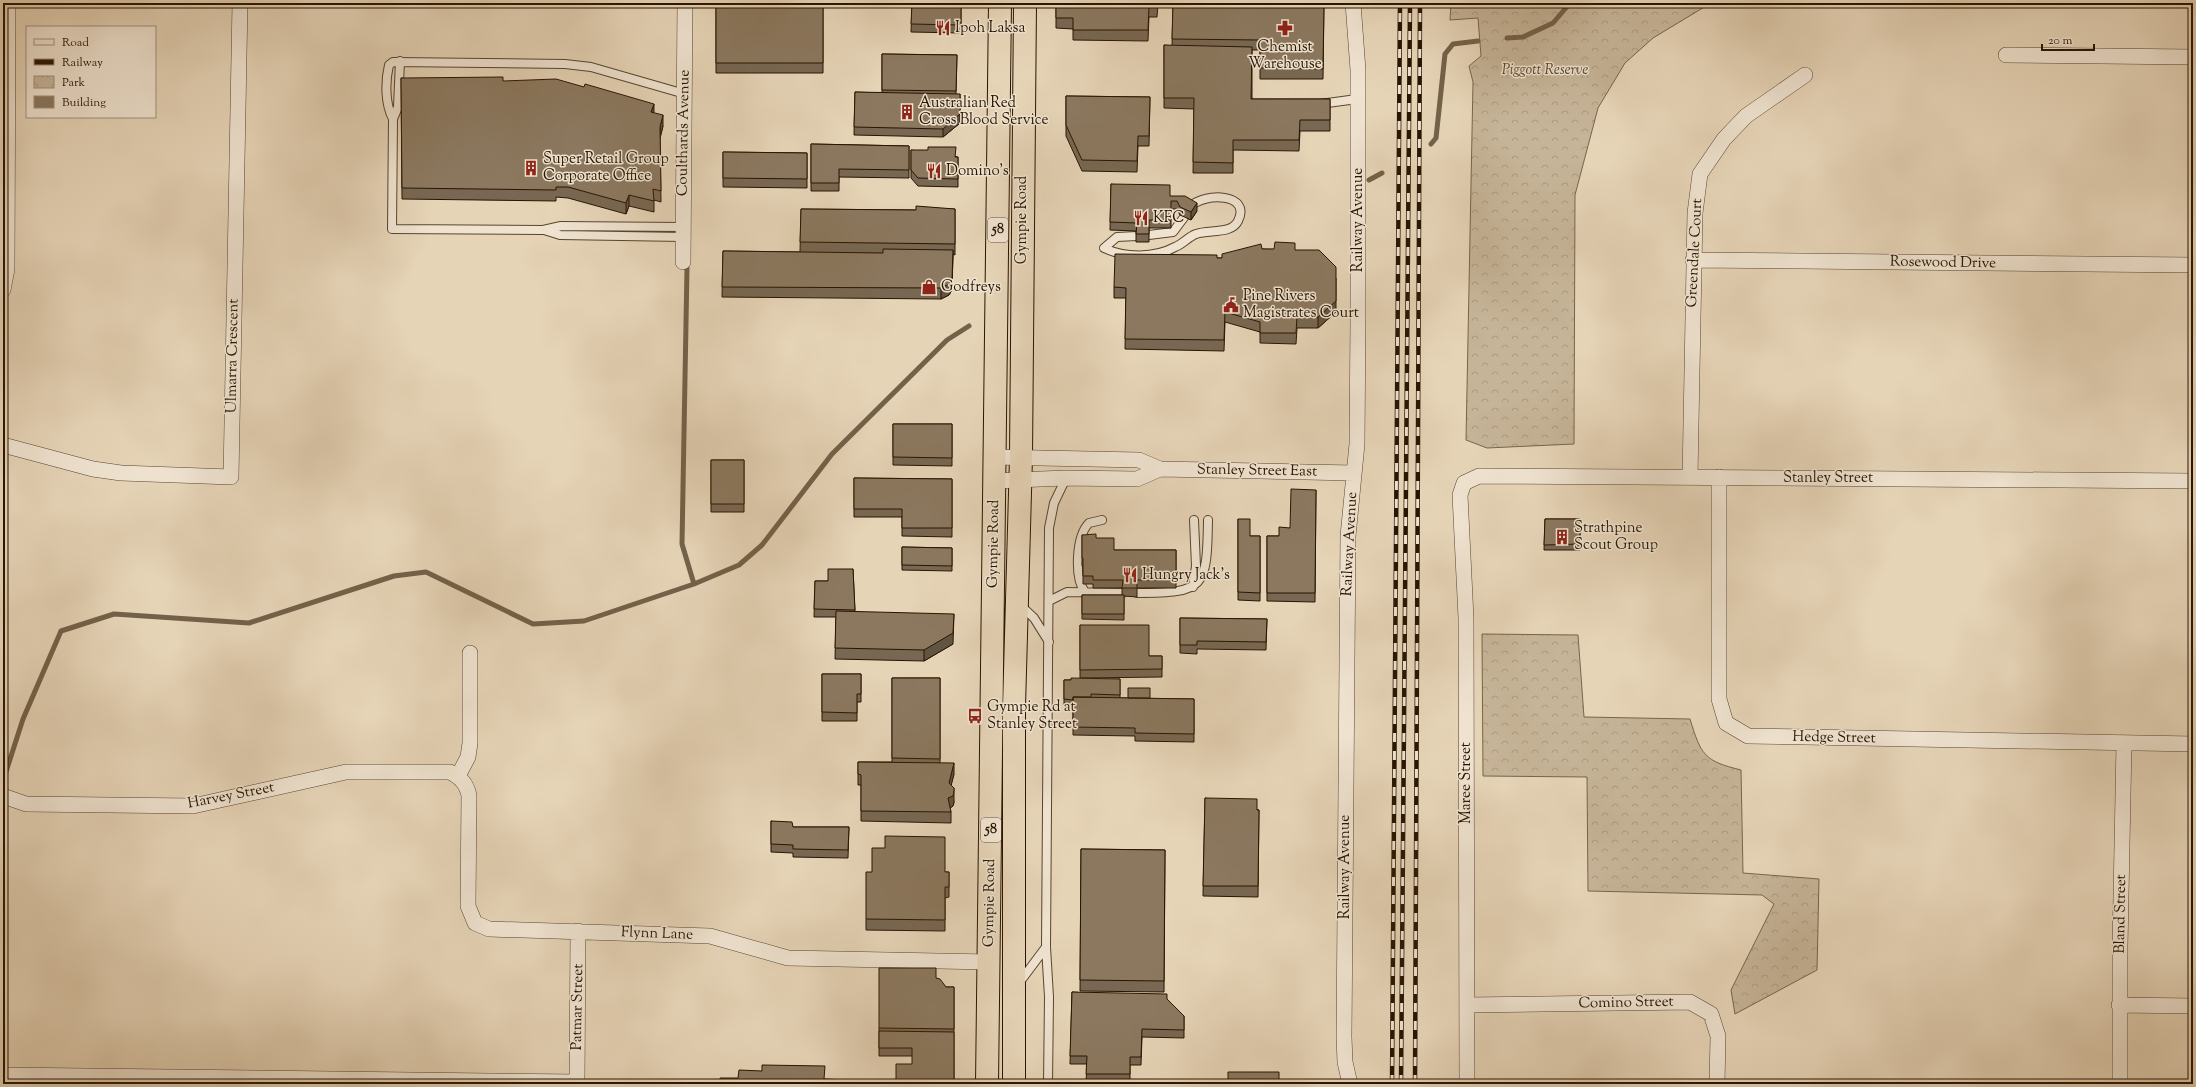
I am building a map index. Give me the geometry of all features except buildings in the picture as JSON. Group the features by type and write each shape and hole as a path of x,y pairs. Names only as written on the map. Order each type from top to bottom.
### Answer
{"highway":[{"name":"Gympie Road","path":"987,1084 996,456 1000,3"},
{"name":"Gympie Road","path":"1014,1084 1014,707 1021,480 1024,3"}],"street":[{"path":"3,290 7,268 8,3"},
{"name":"Ulmarra Crescent","path":"3,445 92,469 121,473 231,477 240,3"},
{"name":"Coulthards Avenue","path":"683,262 685,3"},
{"name":"Railway Avenue","path":"1350,1084 1345,1062 1344,1024 1348,536 1357,444 1357,100 1353,3"},
{"path":"2006,55 2193,58"},
{"name":"Greendale Court","path":"1690,477 1693,260 1695,213 1700,174 1724,139 1746,116 1804,75"},
{"name":"Rosewood Drive","path":"1693,260 2193,265"},
{"name":"Stanley Street East","path":"996,456 1140,460 1160,469 1354,473"},
{"name":"Stanley Street East","path":"995,481 1066,478 1137,479 1160,469"},
{"name":"Stanley Street","path":"1464,483 1479,476 2193,481"},
{"name":"Hedge Street","path":"1719,477 1719,699 1726,723 1748,736 2124,744 2193,744"},
{"name":"Maree Street","path":"1464,483 1460,495 1466,618 1467,1084"},
{"path":"458,776 468,757 470,742 470,653"},
{"name":"Bland Street","path":"2120,1084 2124,744"},
{"name":"Harvey Street","path":"3,796 26,804 193,806 346,772 440,771 450,772 458,776"},
{"name":"Flynn Lane","path":"458,776 467,785 469,795 468,906 476,923 489,929 710,936 788,958 989,962"},
{"name":"Patmar Street","path":"577,1083 578,931"},
{"name":"Comino Street","path":"1467,1005 1690,1002 1711,1014 1718,1036 1717,1084"},
{"path":"2120,1005 2193,1006"},
{"path":"3,1075 185,1081 577,1083"}],"lane":[{"path":"393,119 388,109 387,72 388,65 393,62 400,61 565,64 591,67 684,94"},
{"path":"400,61 398,107 393,119 392,229 543,230 560,236 683,232"},
{"path":"1308,104 1357,100"},
{"path":"1137,236 1117,237 1104,248 1125,254 1145,255 1168,251 1196,234 1230,229 1235,225 1240,216 1238,205 1235,201 1226,198 1203,198 1196,201 1190,207"},
{"path":"1149,235 1173,232 1185,216"},
{"path":"1048,1084 1049,997 1046,947 1050,516 1056,497 1066,478"},
{"path":"1085,592 1080,583 1080,538 1089,523 1102,520"},
{"path":"1192,587 1196,566 1194,520"},
{"path":"1136,593 1175,593 1192,587 1202,576 1207,562 1208,520"},
{"path":"1049,601 1067,592 1123,592"},
{"path":"1018,603 1034,618 1049,642"},
{"path":"1015,988 1046,947"}],"green space":[{"name":"Piggott Reserve","path":"1451,3 1711,3 1653,38 1625,63 1598,108 1575,195 1574,444 1487,448 1466,440 1473,82 1469,66 1481,56 1478,18 1450,20"},
{"path":"1482,634 1578,635 1584,717 1690,719 1697,741 1706,755 1719,763 1741,770 1743,873 1819,879 1817,970 1735,1014 1731,990 1774,904 1762,895 1588,891 1587,777 1483,776"}],"waterway":[{"path":"1507,38 1523,37 1553,23 1570,3"},
{"path":"1431,144 1436,138 1445,54 1453,44 1478,41"},
{"path":"1369,180 1382,173"},
{"path":"687,268 682,544 694,584"},
{"path":"3,781 23,719 61,631 114,614 249,623 394,576 426,572 533,624 584,621 694,584 739,565 762,545 832,454 947,340 969,326"}],"railway":[{"path":"1392,1084 1400,3"},
{"path":"1401,1084 1410,3"},
{"path":"1415,1084 1420,3"}],"place":[{"name":"Ipoh Laksa","path":"943,28"},
{"name":"Chemist Warehouse","path":"1285,28"},
{"name":"Australian Red Cross Blood Service","path":"907,112"},
{"name":"Super Retail Group Corporate Office","path":"531,168"},
{"name":"Domino's","path":"934,171"},
{"name":"KFC","path":"1141,218"},
{"name":"Godfreys","path":"929,287"},
{"name":"Pine Rivers Magistrates Court","path":"1231,305"},
{"name":"Strathpine Scout Group","path":"1562,537"},
{"name":"Hungry Jack's","path":"1130,575"},
{"name":"Gympie Rd at Stanley Street","path":"975,716"}]}
